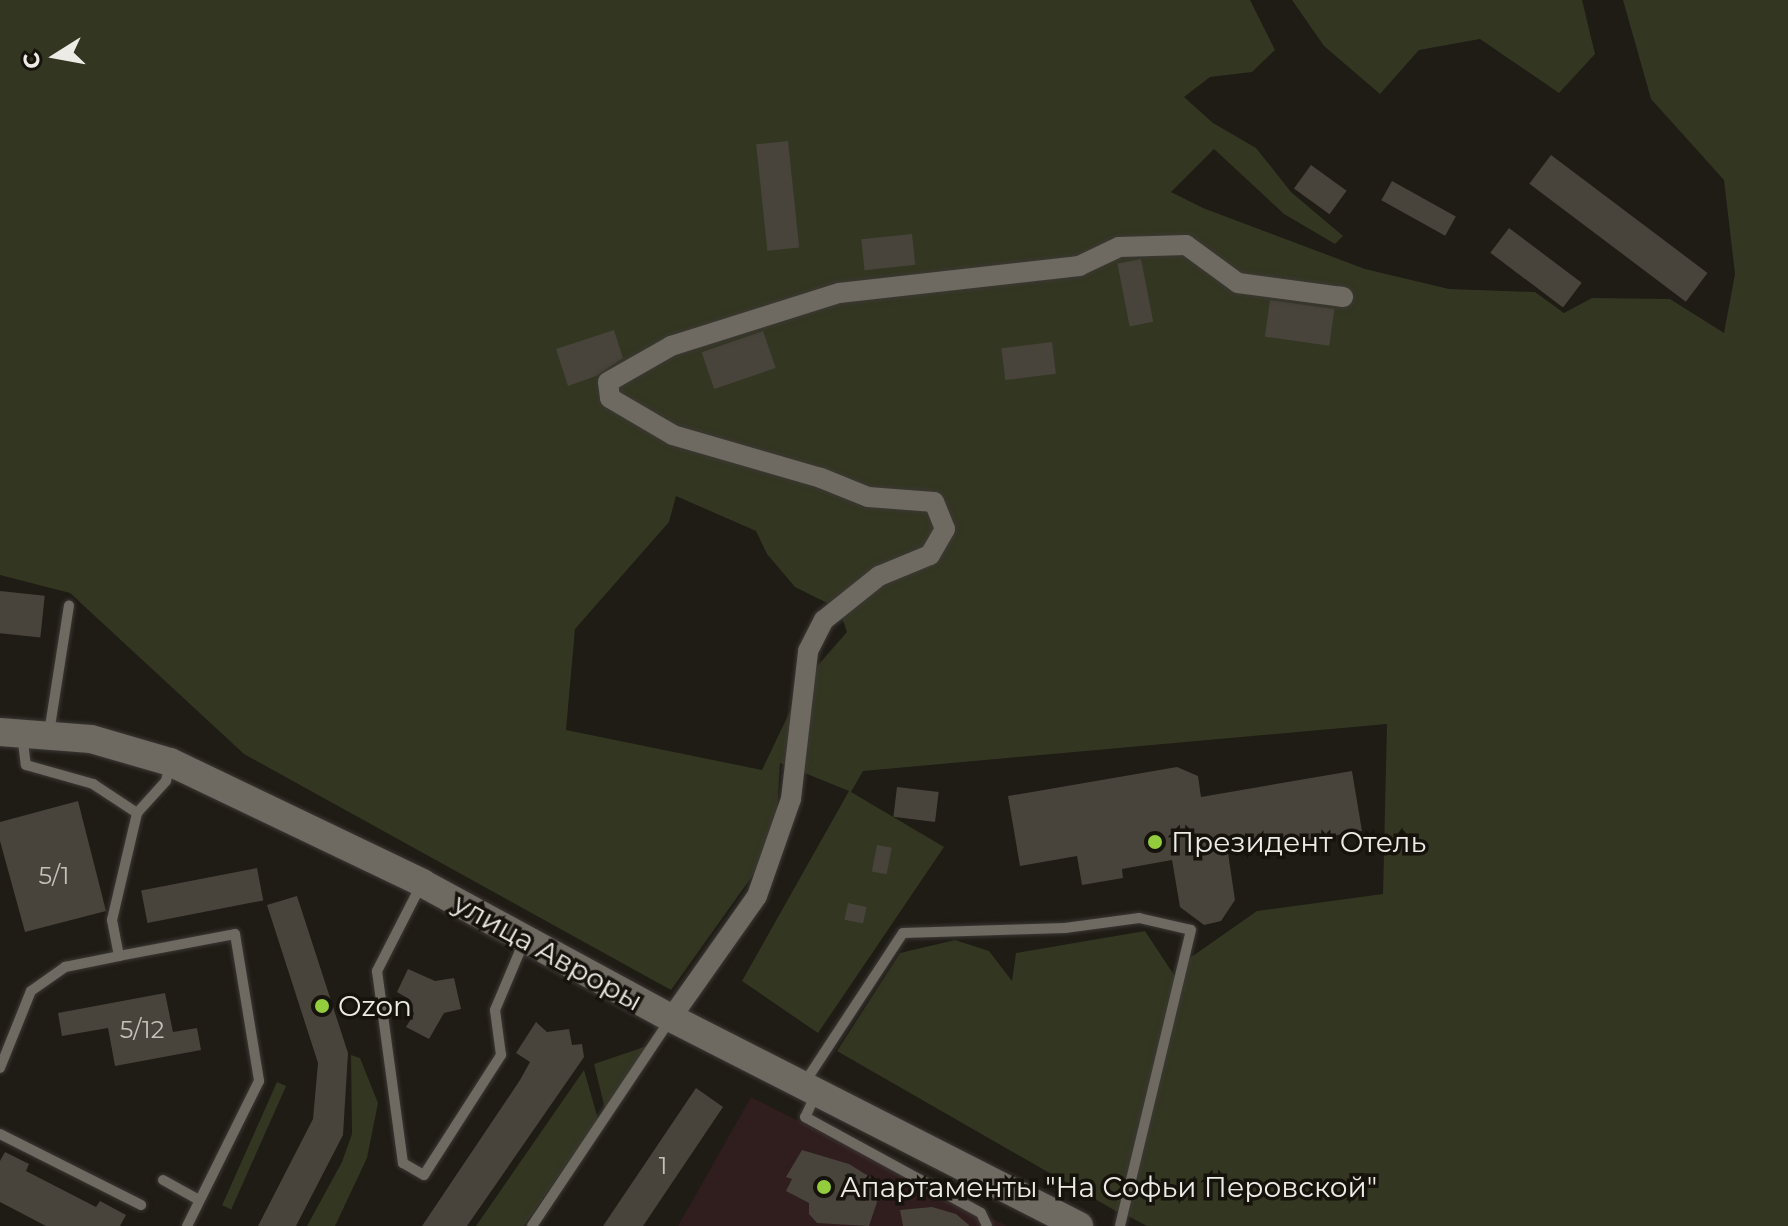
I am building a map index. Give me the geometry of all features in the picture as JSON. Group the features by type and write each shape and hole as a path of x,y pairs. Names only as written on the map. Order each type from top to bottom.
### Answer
{"street":[{"path":"671,1018 757,896 791,799 808,651 824,620 879,576 930,555 945,529 934,502 868,497 821,478 673,435 610,398 608,382 671,346 839,293 1079,266 1119,247 1186,245 1238,283 1343,297"},
{"name":"улица Авроры","path":"24,732 91,739 170,762 422,883 671,1018 1079,1226"}],"lane":[{"path":"69,606 24,732 26,765 93,784 137,813"},
{"path":"119,956 112,920 137,813 166,781 170,762"},
{"path":"422,883 377,971 403,1163 424,1175 501,1055 495,1010 525,938"},
{"path":"987,1226 981,1213 805,1117 810,1089 903,933 1065,928 1139,918 1191,930 1120,1226"},
{"path":"0,1068 31,991 65,967 235,934 259,1081 187,1226"},
{"path":"532,1226 671,1018"},
{"path":"0,1134 141,1205"},
{"path":"163,1180 199,1200"}],"shaded area":[{"path":"751,1097 1007,1226 678,1226"}],"green space":[{"path":"0,0 1250,0 1275,50 1252,72 1210,77 1184,97 1213,123 1256,148 1291,192 1343,236 1335,244 1284,214 1214,149 1171,192 1203,208 1365,269 1449,289 1535,292 1564,313 1592,298 1670,299 1724,333 1735,274 1724,180 1651,99 1623,0 1788,0 1788,1226 1147,1226 1128,1216 1187,960 1257,911 1383,894 1387,724 863,771 851,792 944,847 818,1033 742,981 849,791 780,763 775,844 671,990 244,754 70,593 0,575","holes":["676,496 756,531 767,554 795,587 839,609 847,632 805,680 762,770 566,730 575,629 669,522"]},
{"path":"1292,0 1582,0 1595,54 1559,93 1480,39 1419,50 1380,94 1324,46"},
{"path":"1145,931 1176,978 1121,1214 837,1051 900,953 955,940 989,951 1012,981 1016,953"},
{"path":"647,1046 605,1109 594,1064"},
{"path":"351,1055 360,1058 378,1103 367,1158 335,1226 307,1226 342,1162 352,1134"},
{"path":"584,1070 598,1119 524,1226 476,1226"},
{"path":"277,1082 286,1086 231,1209 222,1205"}],"building":[{"path":"788,141 799,247 767,251 756,144"},
{"path":"1551,155 1708,273 1686,302 1529,184"},
{"path":"1311,165 1347,191 1330,214 1294,188"},
{"path":"1392,181 1456,216 1445,236 1381,200"},
{"path":"1509,228 1582,283 1563,308 1490,253"},
{"path":"912,234 915,265 865,270 861,239"},
{"path":"1141,259 1153,322 1130,326 1117,264"},
{"path":"1270,300 1334,309 1329,346 1265,337"},
{"path":"614,330 623,358 596,376 568,386 556,349"},
{"path":"763,331 776,368 714,389 702,352"},
{"path":"1052,342 1056,374 1005,380 1001,348"},
{"path":"0,591 45,596 40,637 0,633"},
{"name":"Президент Отель","path":"1177,767 1198,776 1201,797 1352,771 1362,831 1228,853 1235,900 1221,921 1204,925 1180,907 1172,860 1122,869 1123,878 1082,885 1077,856 1020,866 1008,796"},
{"path":"897,787 939,792 935,822 893,817"},
{"path":"78,801 106,911 25,932 0,841 0,822"},
{"path":"877,845 892,848 887,874 872,872"},
{"path":"257,868 263,900 147,923 141,891"},
{"path":"297,896 348,1053 343,1135 296,1226 258,1226 313,1119 318,1063 267,905"},
{"path":"848,903 867,907 863,924 844,920"},
{"path":"408,969 435,981 454,978 461,1009 444,1013 429,1039 406,1027 414,1014 409,999 397,992"},
{"path":"165,993 173,1032 197,1028 201,1050 115,1066 108,1028 62,1036 58,1013"},
{"path":"536,1022 547,1032 569,1029 572,1045 582,1044 584,1057 467,1226 422,1226 520,1080 530,1062 516,1053"},
{"path":"696,1088 723,1107 643,1226 603,1226"},
{"path":"802,1150 849,1164 870,1177 877,1202 869,1226 817,1223 809,1214 809,1203 786,1191 792,1179 786,1177"},
{"path":"5,1152 29,1164 26,1171 96,1207 100,1201 126,1215 120,1226 46,1226 0,1202 0,1161"},
{"path":"932,1207 956,1214 970,1226 903,1226 900,1210"}],"place":[{"name":"Президент Отель","path":"1155,842"},
{"name":"Ozon","path":"322,1006"},
{"name":"Апартаменты \"На Софьи Перовской\"","path":"824,1187"}]}
